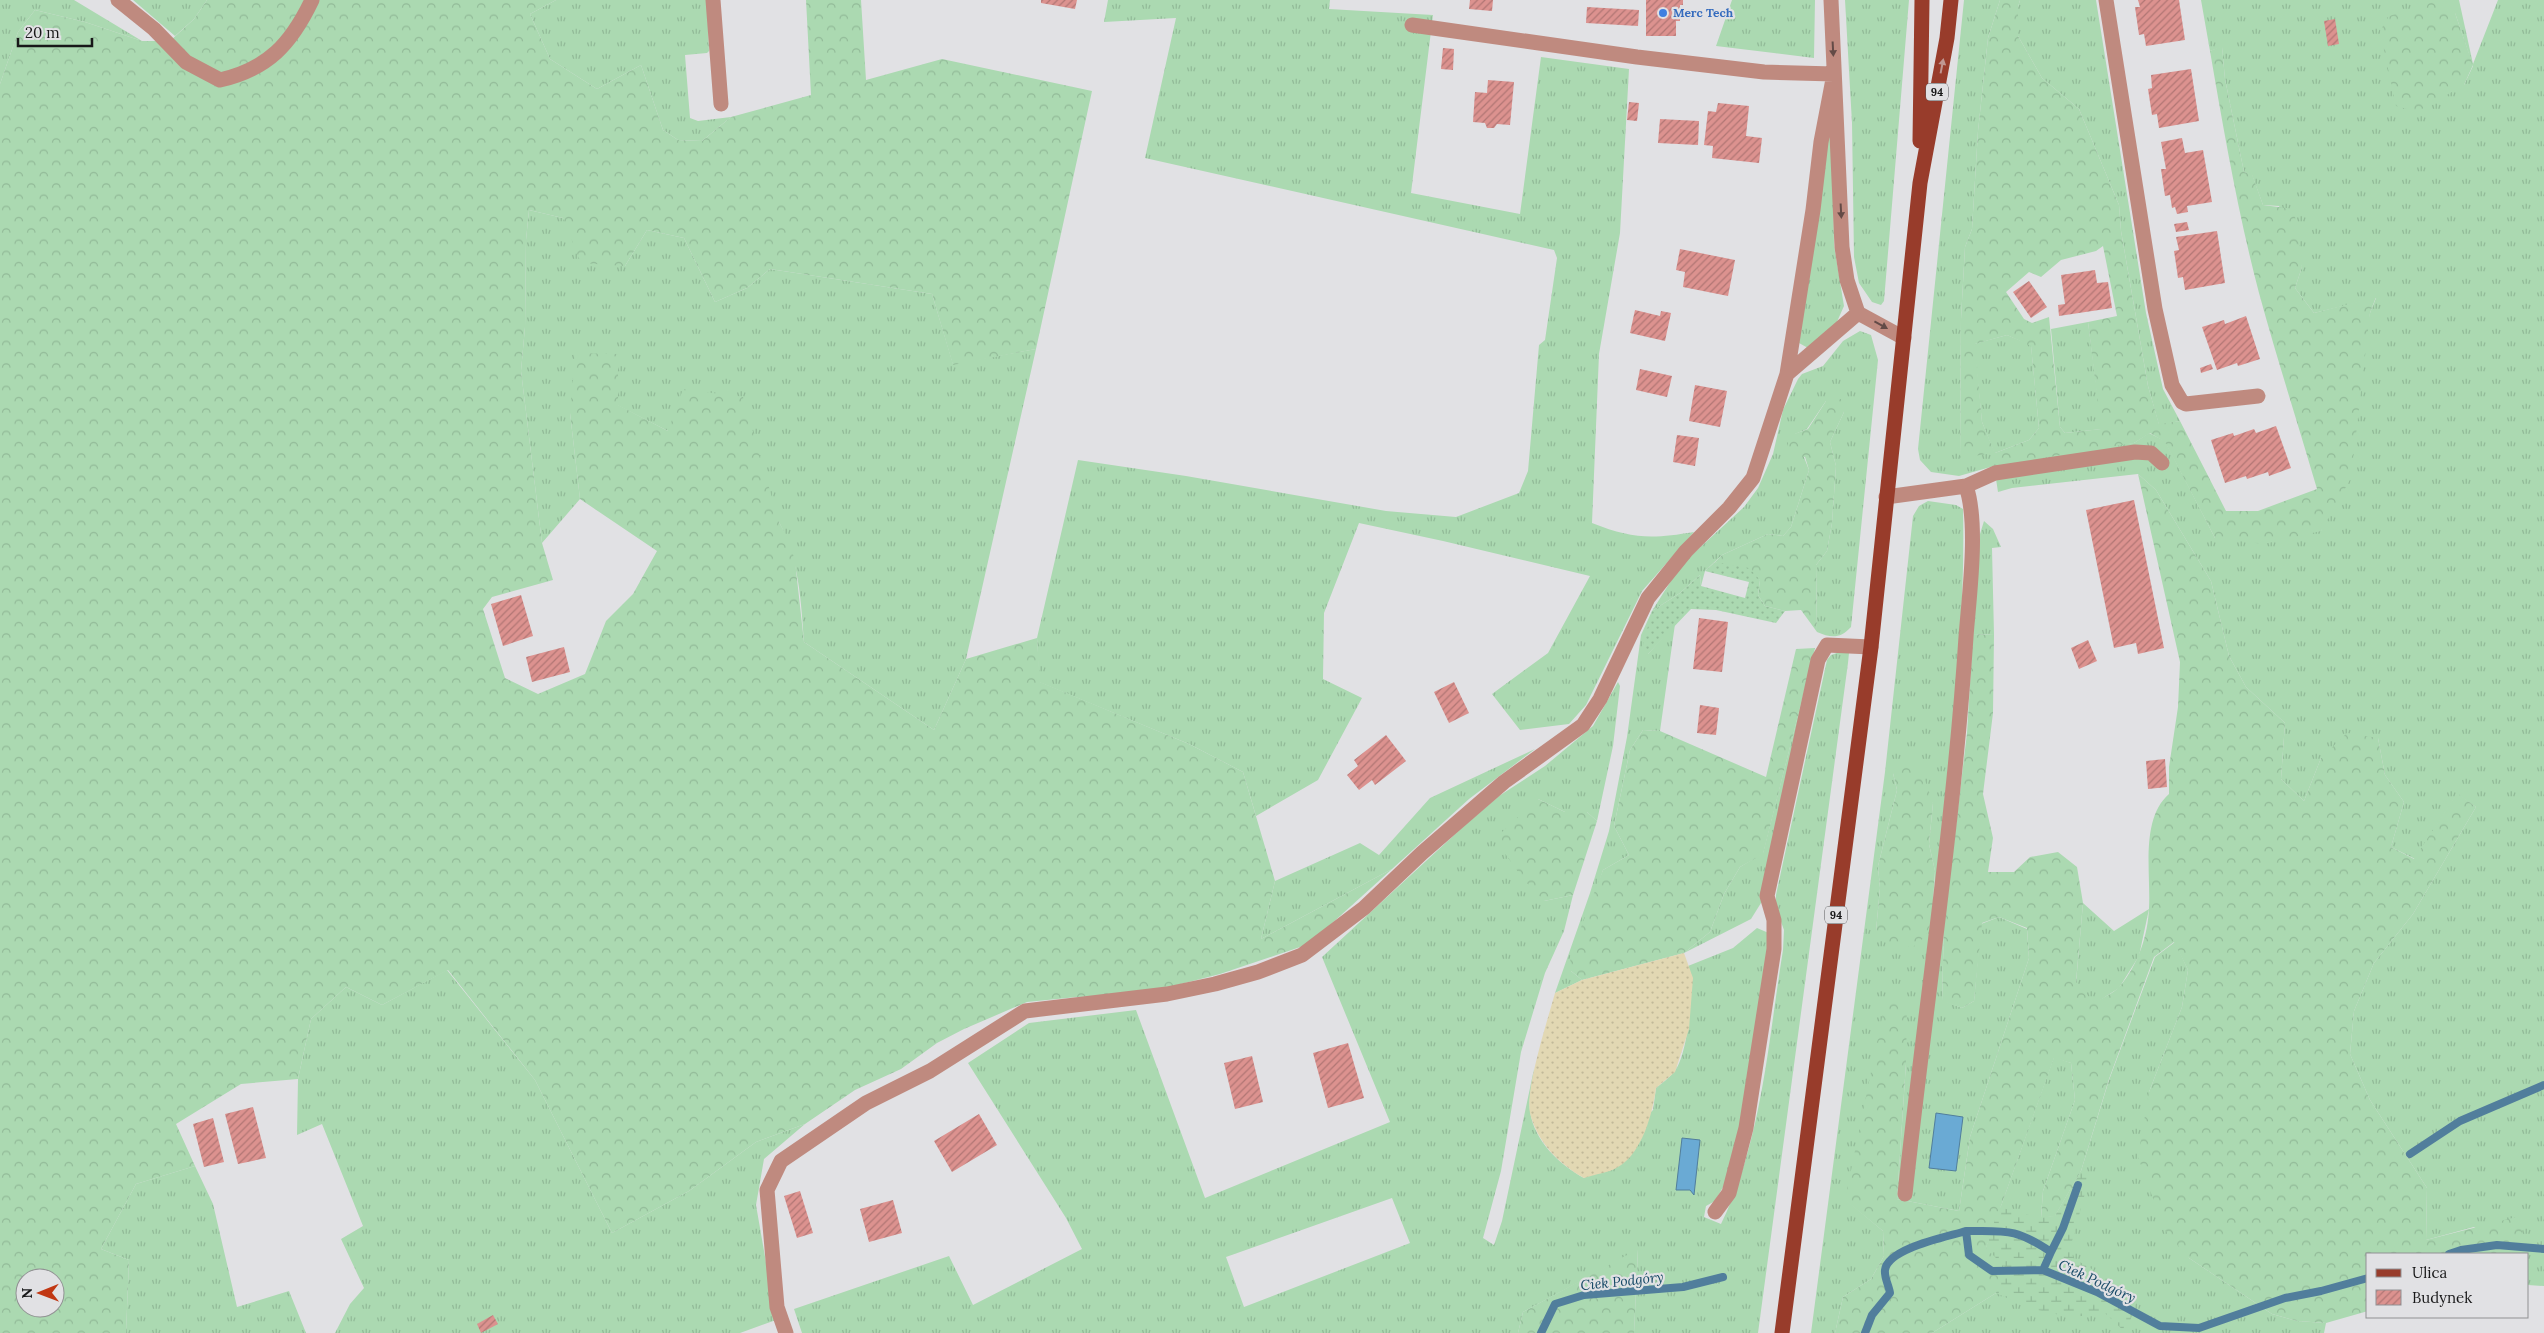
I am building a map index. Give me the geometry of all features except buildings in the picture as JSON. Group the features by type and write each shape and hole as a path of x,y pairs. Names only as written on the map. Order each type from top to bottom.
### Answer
{"main road":[{"name":"94","path":"1920,183 1922,0"},
{"name":"94","path":"1782,1333 1871,647 1920,183 1947,38 1951,0"}],"street":[{"path":"118,0 154,29 186,62 220,80 239,75 262,65 280,50 312,0"},
{"path":"713,0 721,104"},
{"path":"1831,0 1842,247 1847,280 1858,313 1904,338"},
{"path":"2106,0 2155,309 2172,385 2182,402 2186,404 2258,396"},
{"path":"1412,25 1637,57 1764,72 1834,74"},
{"path":"786,1333 777,1307 767,1190 781,1161 866,1103 930,1070 1025,1011 1167,994 1215,984 1258,972 1302,955 1364,908 1422,853 1504,782 1583,725 1600,699 1648,598 1686,551 1729,508 1753,478 1787,374 1814,210 1821,142 1834,74"},
{"path":"1787,374 1858,313"},
{"path":"1886,497 1966,486 1995,474 2136,452 2151,453 2162,463"},
{"path":"1906,1194 1919,1065 1960,737 1972,503 1966,486"},
{"path":"1715,1212 1729,1194 1746,1128 1774,949 1774,920 1767,896 1818,660 1827,645 1871,647"}],"green space":[{"path":"0,0 74,0 142,41 85,22 35,10 18,32 0,84"},
{"path":"133,0 207,0 194,19 175,36"},
{"path":"207,0 556,0 530,14 550,59 597,89 641,65 663,130 678,140 702,141 731,117 811,95 806,0 861,0 866,80 942,59 1092,91 1036,349 953,365 932,294 770,269 747,288 715,302 684,238 647,230 625,266 581,263 563,218 529,210 526,240 525,327 521,371 542,543 553,580 492,597 483,609 505,678 538,694 585,674 606,621 633,594 657,551 580,499 570,413 575,353 618,354 618,405 668,431 683,389 743,397 779,522 789,541 795,561 804,642 934,730 966,659 1037,638 1040,682 1189,744 1243,772 1275,881 1261,939 1392,869 1309,944 1220,974 1169,987 1108,996 1027,1002 964,1029 937,1043 901,1069 855,1090 805,1124 756,1142 689,1191 612,1233 535,1080 448,970 382,1005 346,987 311,1019 298,1079 241,1084 176,1124 195,1166 136,1184 101,1249 129,1260 126,1333 0,1333 0,84 18,32 35,10 85,22 142,41 170,41 194,19"},
{"path":"556,0 707,0 709,51 707,53 685,55 690,118 698,121 731,117 702,141 678,140 663,130 641,65 597,89 550,59 530,14"},
{"path":"1108,0 1330,0 1329,9 1433,15 1411,193 1520,214 1541,57 1629,69 1620,233 1599,354 1592,523 1619,532 1642,536 1666,536 1694,532 1642,591 1586,705 1569,724 1520,730 1492,694 1548,653 1590,576 1359,523 1324,613 1323,679 1362,698 1318,780 1256,816 1243,772 1189,744 1039,682 1037,638 1078,460 1186,476 1386,511 1456,517 1519,493 1528,471 1539,345 1545,340 1557,258 1554,250 1145,158 1176,18 1104,22"},
{"path":"1732,0 1815,0 1814,58 1716,46"},
{"path":"1845,0 1909,0 1884,301 1881,305 1872,302 1859,283 1854,257 1852,123"},
{"path":"1964,0 2000,0 1988,38 1978,131 1972,229 1965,247 1961,319 1960,457 1994,452 1982,422 1974,344 2007,335 2031,345 2039,428 2029,440 1995,453 2134,443 2149,433 2165,441 2215,538 2321,531 2370,313 2376,298 2314,313 2295,288 2302,267 2279,206 2263,205 2252,175 2244,172 2225,79 2222,47 2210,51 2201,0 2459,0 2473,64 2498,0 2544,0 2544,1286 2529,1285 2529,1253 2515,1253 2474,1227 2426,1240 2427,1188 2370,1100 2350,1054 2354,1011 2374,963 2413,914 2476,807 2457,794 2415,859 2391,847 2404,802 2385,775 2378,738 2321,758 2304,801 2281,779 2285,723 2246,687 2229,656 2211,581 2156,490 2138,474 2012,488 1998,492 1994,466 1959,476 1931,472 1920,460 1918,449","holes":["2455,13 2473,66 2464,85"]},
{"path":"2000,0 2020,0 2018,7 2018,36 2042,78 2079,109 2119,205 2121,231 2148,386 2159,424 2180,421 2226,511 2258,511 2317,489 2259,293 2238,203 2210,51 2222,46 2225,79 2244,172 2252,174 2263,205 2294,209 2302,267 2295,288 2314,313 2376,297 2370,313 2351,478 2321,531 2264,544 2215,538 2165,442 2150,433 2134,443 1994,466 1994,453 1960,458 1961,319 1965,247 1972,229 1978,131 1988,38","holes":["2103,246 2117,316 2088,322 2101,429 2065,433 2060,427 2049,317 2032,323 2024,319 2006,292 2029,272 2041,277 2061,260 2096,251","2007,335 2031,346 2039,428 2029,440 1995,453 1982,422 1975,344"]},
{"path":"2020,0 2096,0 2146,313 2163,389 2180,421 2159,425 2148,386 2121,231 2119,205 2079,109 2042,78 2018,36 2018,7"},
{"path":"2436,1 2455,13 2473,65 2464,85 2417,112 2396,106 2380,31 2389,16"},
{"path":"1832,105 1834,245 1844,306 1836,324 1808,348 1799,343"},
{"path":"529,210 563,218 625,266 647,230 684,238 715,302 747,288 770,269 932,294 953,364 1036,349 966,659 934,730 804,642 795,565 786,536 779,522 668,431 617,405 570,413 580,499 542,543 521,371 525,327 526,240"},
{"path":"2088,322 2102,429 2065,433 2060,427 2051,329"},
{"path":"1860,331 1871,335 1878,360 1851,627 1843,634 1835,636 1817,632 1816,565 1827,551 1832,523 1836,466 1830,442 1844,412 1826,401 1807,429 1795,434 1809,470 1791,527 1783,536 1768,534 1722,555 1705,571 1701,586 1700,575 1680,593 1652,611 1681,565 1744,507 1758,488 1773,454 1783,410 1798,379 1802,374 1823,366 1843,341"},
{"path":"1841,399 1844,412 1830,442 1836,466 1832,523 1827,551 1816,565 1817,632 1801,610 1785,611 1765,606 1758,595 1760,580 1715,562 1722,555 1768,534 1783,536 1791,527 1809,470 1805,457 1788,453 1788,441 1794,434 1808,429 1826,401"},
{"path":"2138,474 2156,490 2211,581 2229,656 2246,687 2285,723 2281,779 2304,801 2321,758 2347,733 2378,738 2385,775 2404,802 2391,847 2414,859 2457,793 2476,807 2413,914 2374,963 2354,1011 2350,1054 2370,1100 2427,1188 2426,1240 2528,1214 2515,1253 2366,1253 2366,1312 2326,1323 2297,1321 2272,1314 2189,1258 2164,1229 2138,1157 2149,1092 2182,1007 2188,970 2174,942 2154,957 2109,1079 2081,1171 2055,1216 2041,1218 2043,1191 2075,1100 2071,1063 2054,1058 1986,1248 2007,1269 1996,1293 1932,1333 1835,1333 1843,1297 1871,1279 1884,1256 1883,1231 1845,1200 1887,993 1907,1000 1906,1063 1897,1199 1959,1211 1970,1137 2029,958 2027,928 1999,917 1982,923 1974,1001 1962,1008 1942,1001 1944,926 1967,733 1973,634 1994,635 1993,713 1983,794 1993,838 1988,872 2014,872 2030,857 2058,852 2077,867 2083,903 2076,982 2094,1003 2117,989 2126,978 2137,959 2147,929 2150,832 2160,805 2169,794 2169,767 2178,707 2180,662"},
{"path":"1928,501 1956,505 1963,509 1962,609 1959,659 1934,908 1935,871 1929,844 1933,803 1893,773 1897,790 1878,866 1880,888 1876,931 1932,919 1944,926 1942,1000 1962,1008 1974,1001 1981,924 1999,917 2027,929 2029,958 1970,1137 1959,1211 1897,1199 1906,1063 1846,1200 1883,1231 1884,1256 1871,1279 1843,1297 1835,1333 1811,1333 1885,772 1913,516 1919,506"},
{"path":"1984,521 1993,529 2001,547 1992,548 1994,635 1973,634 1980,534"},
{"path":"1715,562 1749,568 1760,580 1758,595 1765,606 1785,611 1776,623 1716,610 1691,609 1648,654 1642,649 1652,611 1680,593 1700,575 1701,586 1745,598 1749,582 1705,571"},
{"path":"1652,611 1648,654 1675,624 1660,731 1643,730 1630,750 1614,826 1629,855 1603,870 1571,971 1582,980 1555,993 1590,893 1609,831 1627,737 1641,635"},
{"path":"1815,648 1761,903 1751,919 1684,953 1710,932 1724,894 1740,867 1763,853"},
{"path":"1815,648 1763,854 1740,867 1724,894 1710,932 1684,953 1582,980 1571,971 1570,956 1603,870 1629,855 1614,826 1630,750 1643,730 1660,731 1766,777 1796,649"},
{"path":"1840,652 1849,653 1758,1333 1634,1333 1638,1250 1523,1312 1518,1333 802,1333 794,1309 949,1256 973,1305 1082,1249 1066,1218 968,1063 1029,1023 1136,1010 1205,1198 1390,1122 1322,957 1499,796 1545,766 1593,726 1618,682 1620,686 1613,746 1597,821 1587,812 1565,812 1538,799 1544,901 1573,895 1564,931 1545,973 1521,1052 1501,1171 1483,1238 1494,1245 1502,1221 1534,1069 1530,1096 1532,1122 1543,1142 1557,1159 1584,1178 1653,1110 1656,1088 1674,1072 1679,1064 1689,1020 1691,989 1688,966 1733,948 1757,928 1771,934 1748,1090 1726,1182 1715,1201 1706,1206 1704,1217 1721,1224 1735,1192 1746,1159 1762,1090 1783,950 1784,930 1776,908 1776,895 1827,660 1831,655","holes":["1392,1198 1410,1243 1244,1307 1226,1257"]},
{"path":"1535,749 1469,799 1392,869 1261,939 1275,881 1360,843 1379,855 1430,798"},
{"path":"1909,757 1921,769 1933,803 1929,844 1935,871 1932,919 1926,936 1913,947 1891,946 1876,931 1880,888 1878,866 1897,790 1893,773 1900,759"},
{"path":"1538,799 1565,812 1587,812 1597,821 1573,895 1544,901 1523,879 1504,852 1501,833"},
{"path":"2083,903 2114,931 2149,909 2139,956 2119,988 2094,1004 2076,983"},
{"path":"2175,942 2188,970 2182,1007 2149,1092 2189,1258 2272,1314 2297,1321 2326,1323 2324,1333 1932,1333 1996,1293 1986,1248 2054,1057 2071,1063 2075,1100 2043,1191 2041,1217 2055,1216 2081,1171 2109,1080 2155,957"},
{"path":"447,970 535,1080 612,1233 689,1191 756,1142 805,1124 764,1159 756,1205 776,1320 740,1333 335,1333 350,1304 364,1288 341,1239 363,1226 322,1124 297,1135 298,1079 311,1019 346,987 382,1005"},
{"path":"195,1166 213,1204 237,1307 289,1291 306,1333 126,1333 129,1260 101,1249 136,1184"},
{"path":"2081,1171 2090,1175 2071,1245 2073,1258 2097,1272 2136,1303 2126,1333 2106,1314 2069,1317 2029,1308 1996,1293 2007,1269 1986,1248 1999,1207 2041,1218 2055,1216"},
{"path":"1638,1249 1634,1333 1518,1333 1523,1312"}],"sand":[{"path":"1684,953 1693,978 1689,1029 1675,1072 1656,1088 1645,1132 1634,1153 1614,1169 1584,1178 1566,1166 1550,1151 1533,1124 1530,1113 1529,1102 1534,1071 1555,993 1582,980"}],"water":[{"path":"1936,1113 1963,1117 1956,1171 1929,1168"},
{"path":"1682,1138 1700,1140 1694,1195 1690,1190 1676,1190"}],"waterway":[{"path":"2410,1154 2460,1121 2544,1085"},
{"path":"2051,1252 2063,1228 2078,1185"},
{"path":"1966,1231 2010,1232 2039,1244 2051,1252 2043,1270"},
{"name":"Ciek Podgóry","path":"1865,1333 1872,1315 1890,1293 1885,1273 1889,1262 1896,1255 1920,1244 1966,1231 1969,1255 1992,1271 2043,1270 2097,1292 2160,1326 2199,1328 2285,1298 2321,1291 2366,1279"},
{"name":"Ciek Podgóry","path":"2452,1253 2497,1245 2544,1249"},
{"name":"Ciek Podgóry","path":"1541,1333 1555,1304 1584,1295 1683,1287 1723,1277"}],"place":[{"name":"Merc Tech","path":"1663,13"}]}
